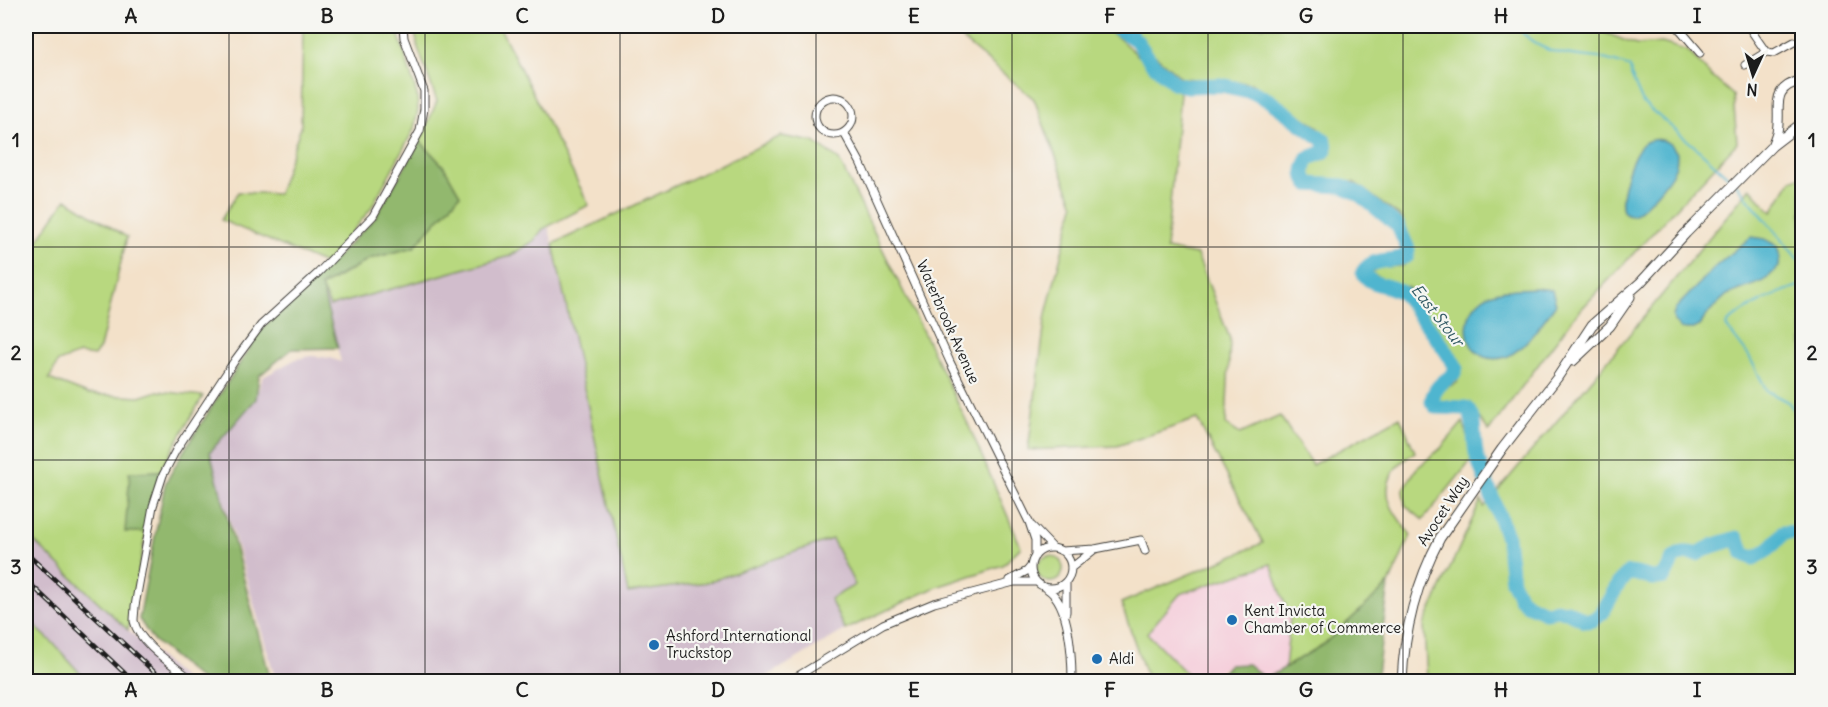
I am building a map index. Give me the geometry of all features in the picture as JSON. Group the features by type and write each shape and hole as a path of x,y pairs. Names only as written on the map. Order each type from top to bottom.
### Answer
{"street":[{"path":"195,681 155,650 140,634 134,620 153,506 163,475 176,450 235,360 261,325 318,273 373,216 420,131 424,91 404,38 403,26"},
{"path":"1677,26 1700,53"},
{"path":"1748,26 1766,52"},
{"path":"1745,65 1766,52 1774,53 1794,42"},
{"path":"1772,146 1777,131 1778,98 1785,87 1803,80"},
{"path":"838,98 849,105 853,117 852,123 844,133 831,135 825,133 817,124 816,112 826,99 838,98"},
{"name":"Avocet Way","path":"1402,681 1409,620 1424,573 1440,538 1502,449 1557,378 1592,325 1640,283 1772,146 1803,123"},
{"name":"Waterbrook Avenue","path":"844,133 860,162 950,362 1029,522 1035,540 1035,556"},
{"name":"Waterbrook Avenue","path":"1029,522 1053,548"},
{"path":"1061,551 1095,549 1141,540 1145,552"},
{"path":"997,586 1020,575 1031,566 1035,556 1043,550 1053,548 1061,551 1069,558 1071,568 1066,582 1066,624"},
{"path":"1071,568 1095,549"},
{"path":"1031,566 1036,582 1056,597 1066,624 1072,681"},
{"path":"788,681 883,624 934,603 1014,582 1036,582"},
{"path":"1045,588 1059,587 1066,582"}],"shaded area":[{"path":"549,228 629,592 708,582 833,539 856,586 831,599 845,630 759,681 276,681 210,452 255,400 263,377 296,359 312,356 341,362 321,287"},
{"path":"26,534 128,630 187,681 87,681 54,644 26,618"},
{"path":"1271,564 1290,618 1285,668 1266,679 1229,665 1203,681 1194,681 1146,633 1180,594"}],"green space":[{"path":"396,26 417,95 418,110 414,129 370,210 325,264 221,220 238,192 278,194 301,126 303,28"},
{"path":"414,26 499,26 589,205 543,229 534,241 510,256 330,306 321,287 369,259 414,247 460,195 444,167 420,141 437,101 418,48"},
{"path":"946,26 1101,26 1115,35 1180,93 1166,249 1197,255 1230,339 1226,425 1240,434 1280,416 1312,465 1400,417 1415,452 1394,471 1390,480 1388,497 1395,513 1411,535 1389,584 1324,644 1285,668 1290,618 1271,564 1180,594 1147,633 1194,681 1173,681 1172,678 1148,681 1121,603 1263,543 1197,419 1117,446 1028,450 1046,314 1074,205 1034,99"},
{"path":"1125,26 1596,26 1601,31 1636,45 1662,43 1688,51 1733,95 1737,143 1574,317 1489,431 1467,402 1436,401 1440,390 1457,383 1461,368 1409,288 1388,282 1371,273 1380,267 1403,266 1412,254 1402,218 1354,182 1312,181 1309,168 1313,161 1326,159 1332,148 1319,127 1251,83 1182,78"},
{"path":"781,136 814,142 839,160 968,424 1021,547 1003,565 934,588 845,630 830,599 855,585 832,539 708,582 628,593 553,244"},
{"path":"420,141 444,167 460,195 414,247 369,259 321,286 338,348 292,349 259,376 256,399 210,452 271,681 202,681 152,639 139,619 165,484 263,327 287,307 375,218"},
{"path":"1802,176 1802,681 1427,681 1424,625 1481,500 1484,507 1750,188 1772,212 1791,180"},
{"path":"66,199 127,237 100,348 94,356 79,354 58,362 49,379 88,394 140,397 158,391 203,396 160,471 129,473 146,532 128,630 26,534 26,257"},
{"path":"1463,422 1474,457 1423,520 1405,505 1403,491 1416,469 1441,448"},
{"path":"160,471 146,532 125,532 130,472"},
{"path":"1050,556 1059,560 1063,569 1059,578 1050,582 1041,578 1037,569 1041,560"},
{"path":"1389,584 1376,681 1233,682 1233,679 1214,682 1229,665 1248,664 1266,679 1324,644"},
{"path":"26,618 54,644 87,681 26,681"}],"water":[{"path":"1616,26 1655,26 1646,33 1636,34"},
{"path":"1662,140 1671,144 1677,153 1675,168 1663,187 1644,207 1633,215 1627,214 1622,206 1622,198 1626,177 1634,156 1645,143"},
{"path":"1751,237 1765,239 1777,246 1780,257 1779,267 1764,281 1727,295 1711,310 1699,326 1694,329 1680,329 1673,316 1676,308 1716,266"},
{"path":"1536,288 1552,290 1556,304 1526,342 1513,354 1493,359 1482,356 1474,349 1467,329 1474,307 1483,298 1502,291"}],"waterway":[{"name":"East Stour","path":"1114,26 1136,40 1152,63 1175,83 1187,86 1221,85 1253,92 1270,101 1325,141 1324,152 1309,158 1305,165 1304,174 1308,184 1343,186 1359,194 1398,226 1408,249 1407,256 1377,262 1363,272 1371,281 1393,288 1406,297 1456,367 1453,375 1436,390 1432,402 1436,407 1466,408 1472,417 1477,457 1507,537 1512,581 1520,598 1527,604 1545,612 1567,611 1585,621 1593,620 1602,613 1620,581 1628,573 1654,578 1664,577 1673,559 1678,555 1697,554 1712,546 1737,538 1744,554 1753,558 1770,548 1783,533 1802,532"},
{"path":"1136,40 1137,26"},
{"path":"1516,26 1525,36 1543,48 1602,59 1630,67 1643,103 1732,180"},
{"path":"1736,184 1802,264"},
{"path":"1802,285 1749,308 1726,326 1749,356 1767,391 1788,402 1802,420"}],"railway":[{"path":"26,553 165,682"},
{"path":"26,580 134,682"}],"place":[{"name":"Kent Invicta Chamber of Commerce","path":"1232,620"},
{"name":"Ashford International Truckstop","path":"654,645"},
{"name":"Aldi","path":"1097,659"}]}
